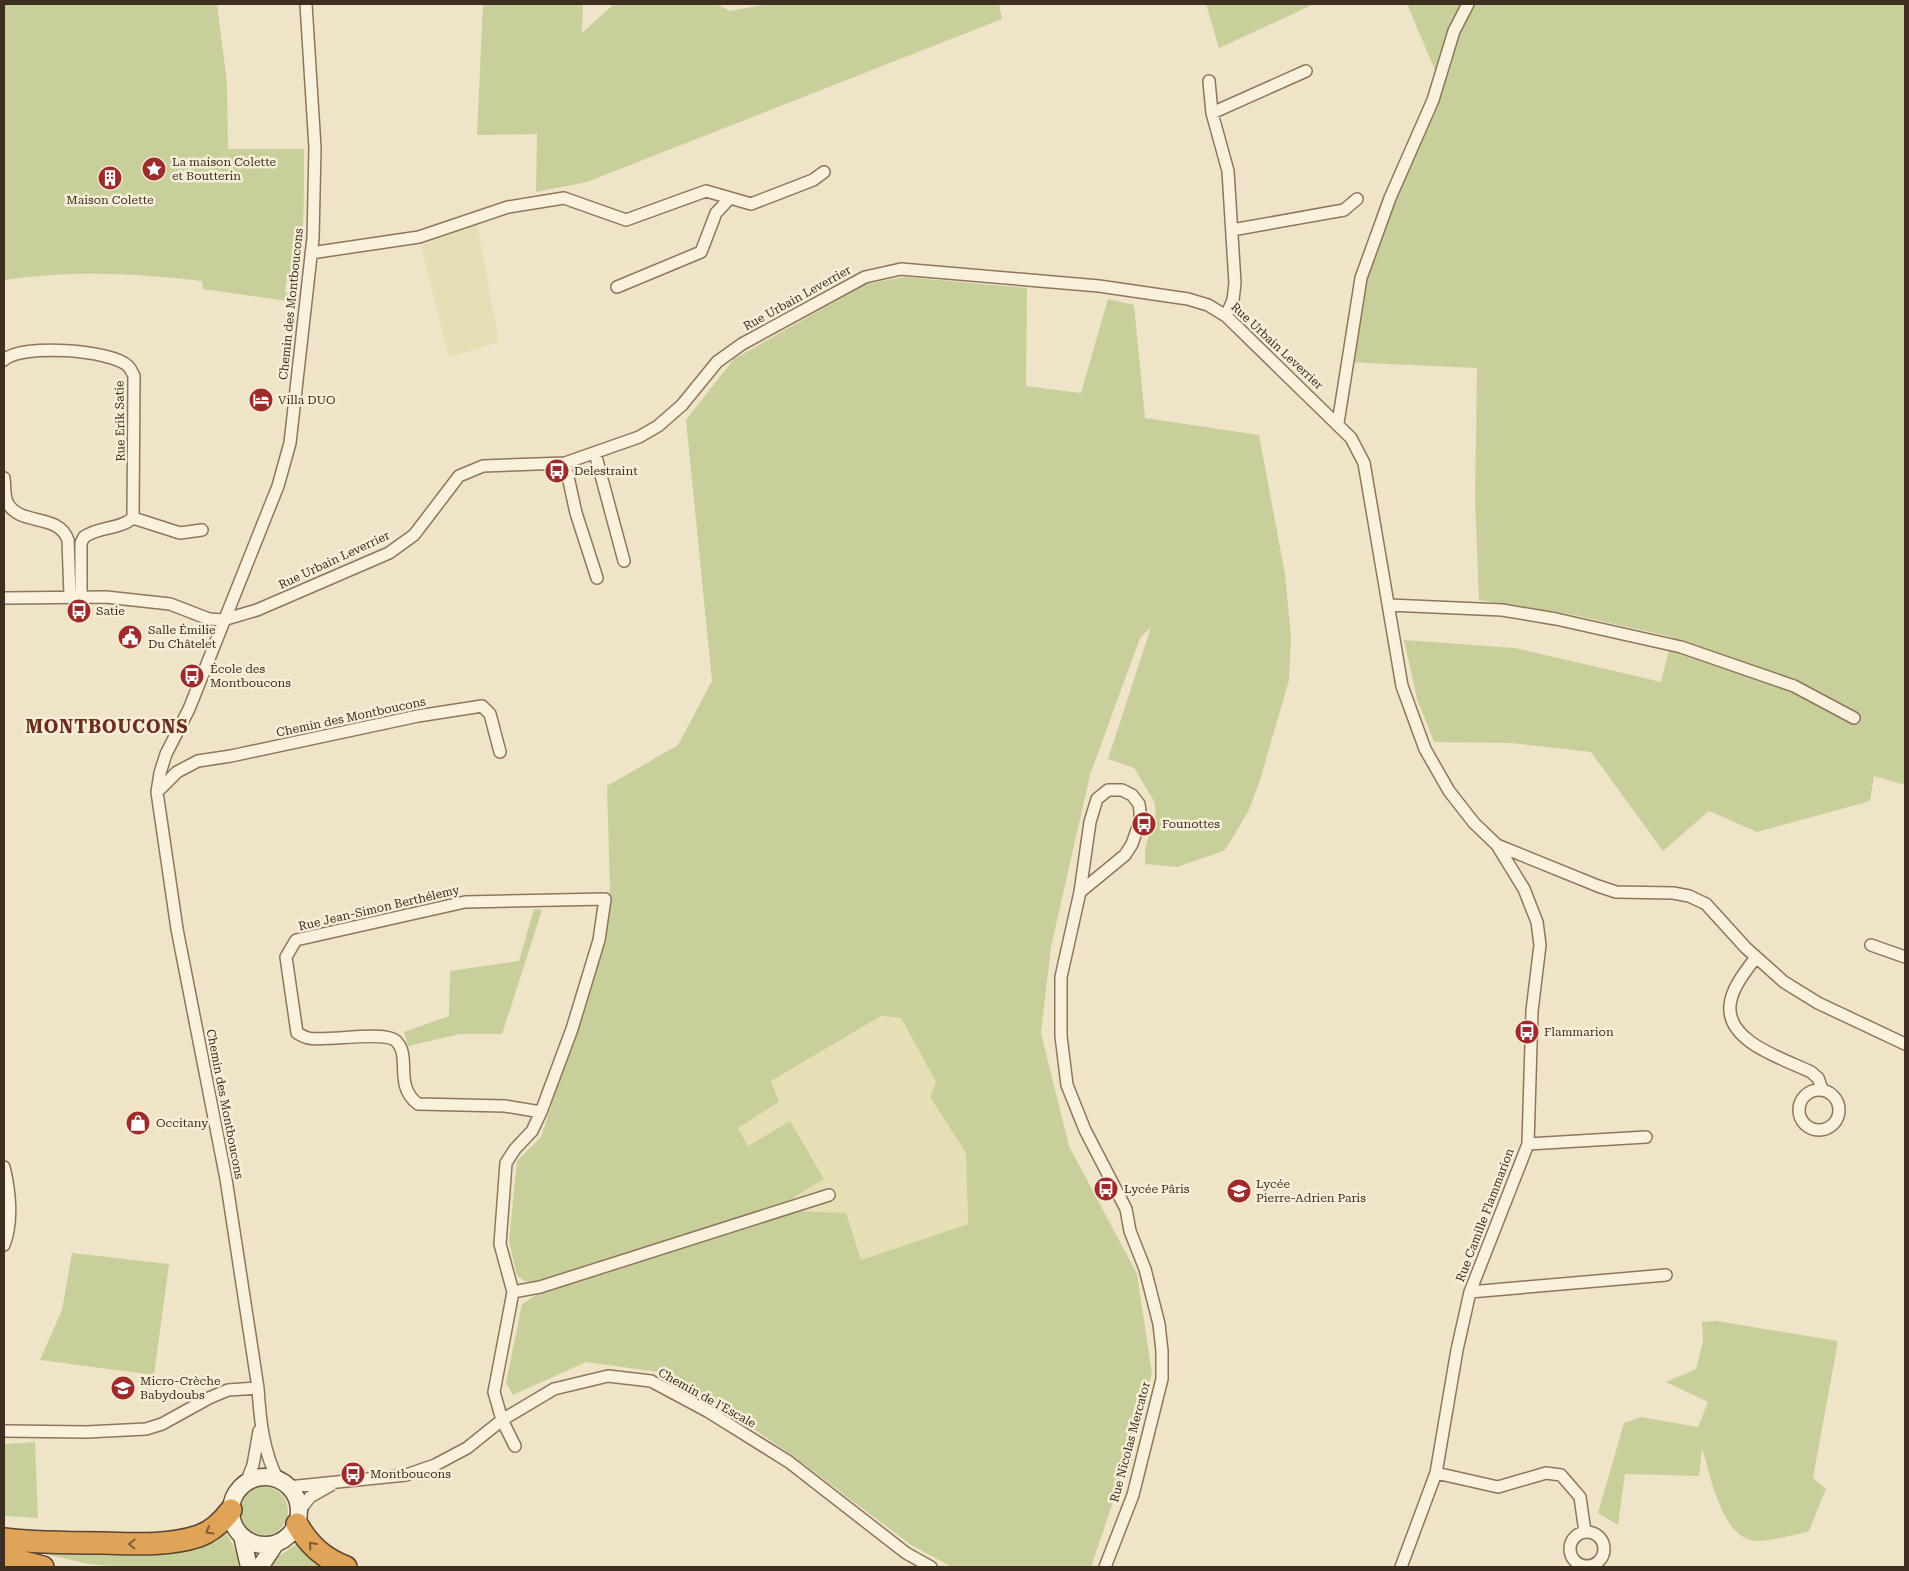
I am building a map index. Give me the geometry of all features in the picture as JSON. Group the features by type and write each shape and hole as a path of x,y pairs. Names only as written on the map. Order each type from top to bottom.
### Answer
{"highway":[{"path":"4,1539 31,1542 143,1544 181,1540 208,1532 222,1523 231,1510"},
{"path":"298,1517 311,1546 332,1561 346,1567"},
{"path":"4,1557 43,1567"}],"street":[{"name":"Chemin des Montboucons","path":"283,1483 266,1450 260,1422 258,1388 226,1178 177,929 157,792 166,754 188,709 278,486 290,443 311,253 315,148 306,4"},
{"path":"1338,423 1361,278 1390,198 1433,100 1454,31 1468,4"},
{"path":"1212,113 1306,71"},
{"path":"1209,81 1212,113 1228,171 1235,283 1232,300 1226,316"},
{"path":"311,253 418,237 508,207 564,198 626,220 706,191 751,204 814,180 824,172"},
{"path":"617,287 701,252 716,213 730,198"},
{"path":"1232,230 1344,210 1358,199"},
{"name":"Rue Urbain Leverrier","path":"223,620 257,610 389,552 414,536 459,476 483,466 565,463 639,438 658,426 682,405 717,362 742,344 865,277 901,269 1099,286 1188,299 1208,305 1226,316 1338,423 1351,438 1364,463 1402,686 1425,749 1449,791 1474,823 1497,845 1616,892 1673,893 1689,896 1706,904 1756,957 1784,982 1818,1003 1905,1044"},
{"name":"Rue Erik Satie","path":"4,360 11,353 47,348 117,360 130,368 134,376 133,518"},
{"path":"595,453 624,561"},
{"path":"565,463 576,513 597,578"},
{"path":"4,478 6,500 12,509 19,514 54,523 66,533 76,596"},
{"path":"76,596 81,543 84,537 97,530 121,526 133,518 180,533 202,530"},
{"path":"4,598 76,596 170,604 209,619 223,620"},
{"path":"1389,605 1502,610 1556,619 1681,647 1794,686 1854,718"},
{"name":"Chemin des Montboucons","path":"157,792 177,772 198,761 231,756 418,716 482,706 490,714 500,752"},
{"name":"Rue Nicolas Mercator","path":"1080,892 1100,872 1125,855 1132,844 1140,821 1139,804 1132,795 1122,790 1116,788 1108,790 1097,799 1090,822 1080,892 1061,977 1061,1036 1067,1085 1085,1130 1126,1209 1130,1232 1159,1324 1162,1351 1162,1378 1133,1495 1105,1567"},
{"name":"Rue Camille Flammarion","path":"1401,1567 1436,1473 1457,1350 1470,1292 1528,1144 1532,1011 1540,944 1538,922 1524,889 1497,845"},
{"name":"Rue Jean-Simon Berthélemy","path":"515,1446 502,1420 494,1392 513,1292 500,1244 506,1164 515,1149 532,1131 541,1112 572,1029 599,940 605,899 465,902 296,940 291,946 286,957 297,1033 308,1038 374,1037 393,1039 398,1042 404,1064 404,1086 411,1098 418,1104 504,1106 541,1112"},
{"path":"1872,945 1905,955"},
{"path":"1756,957 1740,980 1730,1004 1732,1017 1738,1031 1750,1043 1811,1072 1818,1078 1822,1089"},
{"path":"1528,1144 1646,1137"},
{"path":"4,1167 10,1210 8,1235 4,1245"},
{"path":"513,1292 540,1287 829,1195"},
{"path":"1470,1292 1666,1275"},
{"name":"Chemin de l'Escale","path":"283,1483 335,1483 406,1475 435,1465 467,1448 502,1420 554,1388 586,1379 608,1376 651,1381 708,1412 788,1462 906,1552 931,1567"},
{"path":"4,1431 78,1432 146,1429 162,1424 209,1398 228,1390 258,1388"},
{"name":"Chemin des Montboucons","path":"246,1483 252,1465 260,1422"},
{"path":"1436,1473 1498,1487 1546,1472 1561,1475 1580,1498 1585,1532"},
{"path":"249,1567 242,1536 233,1522 231,1510 237,1492 246,1483 261,1478 283,1483 296,1498 298,1517 288,1536 276,1543 260,1567"},
{"name":"Chemin de l'Escale","path":"298,1517 310,1497 335,1483"},
{"path":"242,1536 258,1544 276,1543"}],"shaded area":[{"path":"477,224 499,342 449,357 421,245"},
{"path":"881,1016 901,1018 936,1082 930,1097 966,1153 968,1225 861,1260 796,1211 790,1121 748,1146 738,1128 779,1102 771,1081"}],"green space":[{"name":"La maison Colette et Boutterin","path":"4,4 217,4 227,83 228,149 304,149 304,215 300,264 297,280 286,282 285,292 295,295 294,302 203,289 202,281 152,276 78,274 4,280"},
{"path":"483,4 583,4 582,33 614,4 717,4 730,11 766,4 999,4 1002,19 587,182 536,192 537,134 477,135"},
{"path":"1206,4 1314,4 1219,48"},
{"path":"1407,4 1905,4 1905,785 1874,776 1870,801 1757,832 1709,811 1663,851 1591,752 1511,743 1434,742 1417,699 1404,640 1515,648 1661,682 1672,637 1574,615 1479,600 1475,499 1477,368 1346,362 1354,284 1377,214 1432,93 1435,70"},
{"path":"905,277 1027,288 1026,386 1081,393 1108,299 1134,305 1145,418 1259,435 1285,574 1291,637 1289,680 1260,780 1249,810 1227,847 1223,851 1177,867 1145,864 1145,848 1156,813 1154,801 1134,768 1108,759 1151,627 1140,638 1090,775 1051,947 1041,1033 1069,1146 1137,1274 1152,1373 1137,1431 1091,1567 952,1567 911,1545 793,1456 732,1414 658,1372 586,1362 513,1395 506,1383 522,1304 541,1292 796,1211 846,1213 861,1260 968,1224 966,1153 930,1097 936,1082 901,1018 881,1016 771,1081 779,1102 738,1128 748,1146 790,1121 824,1179 794,1197 794,1201 536,1283 525,1281 517,1276 509,1241 517,1161 541,1137 602,948 610,889 607,786 678,745 712,681 686,420 734,359 866,284"},
{"path":"534,909 542,910 502,1034 460,1034 408,1046 404,1032 449,1016 450,971 519,961"},
{"path":"72,1253 169,1264 154,1375 40,1360 62,1310"},
{"path":"1717,1321 1838,1341 1813,1478 1826,1489 1809,1531 1759,1541 1746,1539 1727,1520 1720,1506 1702,1449 1699,1476 1625,1474 1618,1525 1598,1513 1624,1423 1641,1417 1698,1427 1708,1402 1666,1382 1696,1369 1703,1341 1702,1322"},
{"path":"35,1442 38,1518 4,1516 4,1444"},
{"path":"259,1487 269,1487 278,1491 284,1497 287,1502 287,1520 278,1531 269,1535 259,1535 250,1531 244,1525 240,1516 240,1506 244,1497 250,1491"},
{"path":"225,1531 238,1554 238,1567 122,1567 89,1564 35,1552"},
{"path":"301,1541 327,1567 268,1567 272,1561"}],"place":[{"name":"La maison Colette et Boutterin","path":"154,169"},
{"name":"Maison Colette","path":"110,178"},
{"name":"Villa DUO","path":"261,400"},
{"name":"Delestraint","path":"557,471"},
{"name":"Satie","path":"79,611"},
{"name":"Salle Émilie Du Châtelet","path":"130,637"},
{"name":"École des Montboucons","path":"192,676"},
{"name":"Founottes","path":"1144,824"},
{"name":"Flammarion","path":"1527,1032"},
{"name":"Occitany","path":"138,1123"},
{"name":"Lycée Pâris","path":"1106,1189"},
{"name":"Lycée Pierre-Adrien Paris","path":"1239,1191"},
{"name":"Micro-Crèche Babydoubs","path":"123,1388"},
{"name":"Montboucons","path":"353,1474"}],"district":[{"name":"MONTBOUCONS","path":"107,726"}]}
